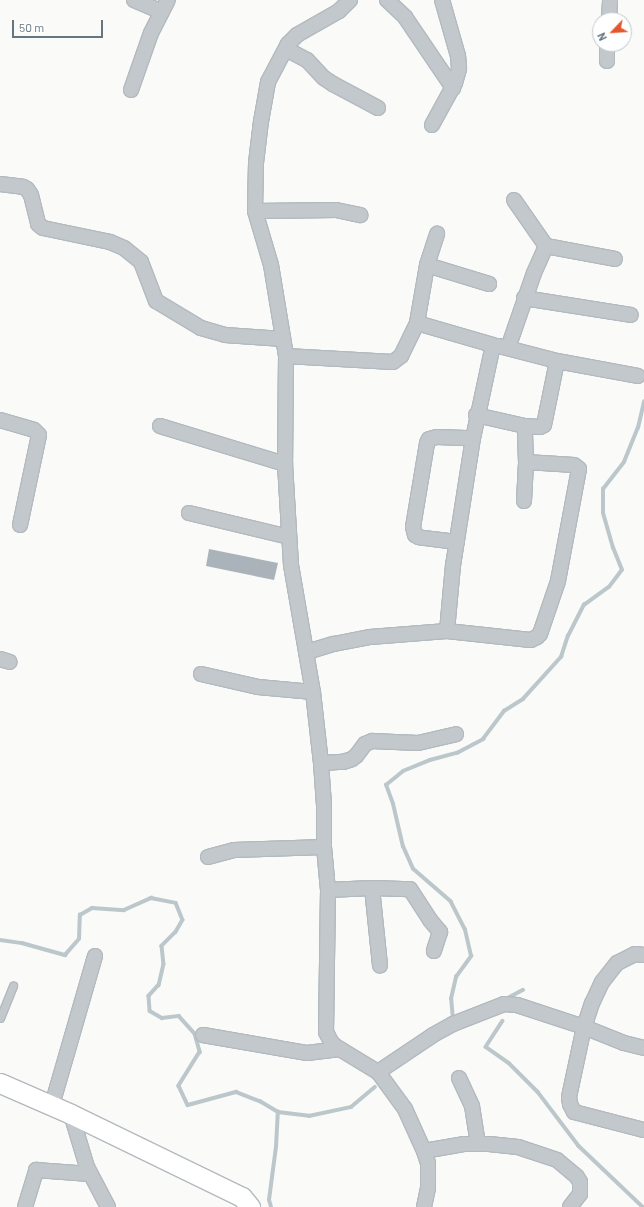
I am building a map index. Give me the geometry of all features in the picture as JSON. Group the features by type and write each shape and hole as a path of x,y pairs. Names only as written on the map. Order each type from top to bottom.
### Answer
{"main road":[{"path":"0,1083 52,1105 242,1197 250,1207"}],"street":[{"path":"131,90 152,33 165,6 134,0"},
{"path":"350,0 338,11 303,30 286,49 268,82 261,121 256,163 255,211 271,265 286,356 285,464 291,565 313,692 324,805 324,847 328,890 326,1032 331,1042 340,1049 378,1072 404,1109 424,1151 428,1163 428,1188 424,1207"},
{"path":"387,0 405,17 453,88"},
{"path":"432,125 453,88 459,69 458,56 442,0"},
{"path":"609,12 610,0"},
{"path":"286,49 308,60 333,84 378,108"},
{"path":"606,61 607,52"},
{"path":"0,184 23,187 27,190 31,195 38,224 43,228 110,242 124,248 141,262 156,301 201,328 225,335 283,339"},
{"path":"514,200 546,246 615,259"},
{"path":"255,211 336,210 360,215"},
{"path":"286,356 393,362 401,356 417,323 427,265 437,234"},
{"path":"508,348 524,298 546,246"},
{"path":"427,265 489,284"},
{"path":"524,298 631,316"},
{"path":"417,323 493,345 557,361 638,376"},
{"path":"448,631 457,542 476,415 493,345"},
{"path":"476,415 526,426 540,427 545,424 557,361"},
{"path":"0,420 34,430 39,434 20,525"},
{"path":"160,426 285,464"},
{"path":"524,501 526,426"},
{"path":"457,542 419,538 415,535 413,527 427,443 429,439 437,437 473,438"},
{"path":"307,652 334,644 370,638 448,631 531,640 540,634 558,581 579,469 574,465 526,462"},
{"path":"189,513 289,537"},
{"path":"201,674 258,687 313,692"},
{"path":"321,763 343,762 352,759 365,744 372,741 418,743 456,734"},
{"path":"208,857 234,850 324,847"},
{"path":"328,890 372,888 406,888 412,890 430,920 440,932 434,951"},
{"path":"372,888 380,966"},
{"path":"644,955 635,954 617,963 602,982 592,1003 584,1027 569,1097 571,1108 574,1112 644,1130"},
{"path":"52,1105 94,956"},
{"path":"378,1072 433,1035 453,1024 504,1004 517,1005 584,1027 624,1043 644,1048"},
{"path":"203,1035 307,1053 340,1049"},
{"path":"459,1078 472,1106 478,1144"},
{"path":"71,1114 90,1174 108,1207"},
{"path":"424,1151 463,1144 478,1144 518,1147 557,1160 578,1177 580,1182 580,1194 570,1207"},
{"path":"25,1207 36,1170 90,1174"}],"lane":[{"path":"0,1018 13,984"}],"building":[{"path":"209,549 278,563 274,580 206,566"}],"waterway":[{"path":"453,1020 451,999 456,977 471,956 465,930 451,902 413,869 403,847 393,804 386,785 403,771 430,760 457,753 483,739 504,711 523,699 561,657 568,636 584,605 609,587 622,570 613,548 603,513 603,489 624,462 638,428 644,402"},
{"path":"0,940 22,943 65,955 79,939 80,915 92,908 124,910 151,898 176,903 183,920 176,932 162,946 164,964 159,985 149,996 150,1011 162,1018 179,1016 195,1034 200,1052 179,1086 188,1105 236,1092 260,1101 278,1112 309,1116 351,1107 375,1087"},
{"path":"506,999 523,990"},
{"path":"503,1021 486,1047 509,1063 538,1092 579,1146 643,1207"},
{"path":"271,1207 269,1200 276,1147 278,1112"}]}
